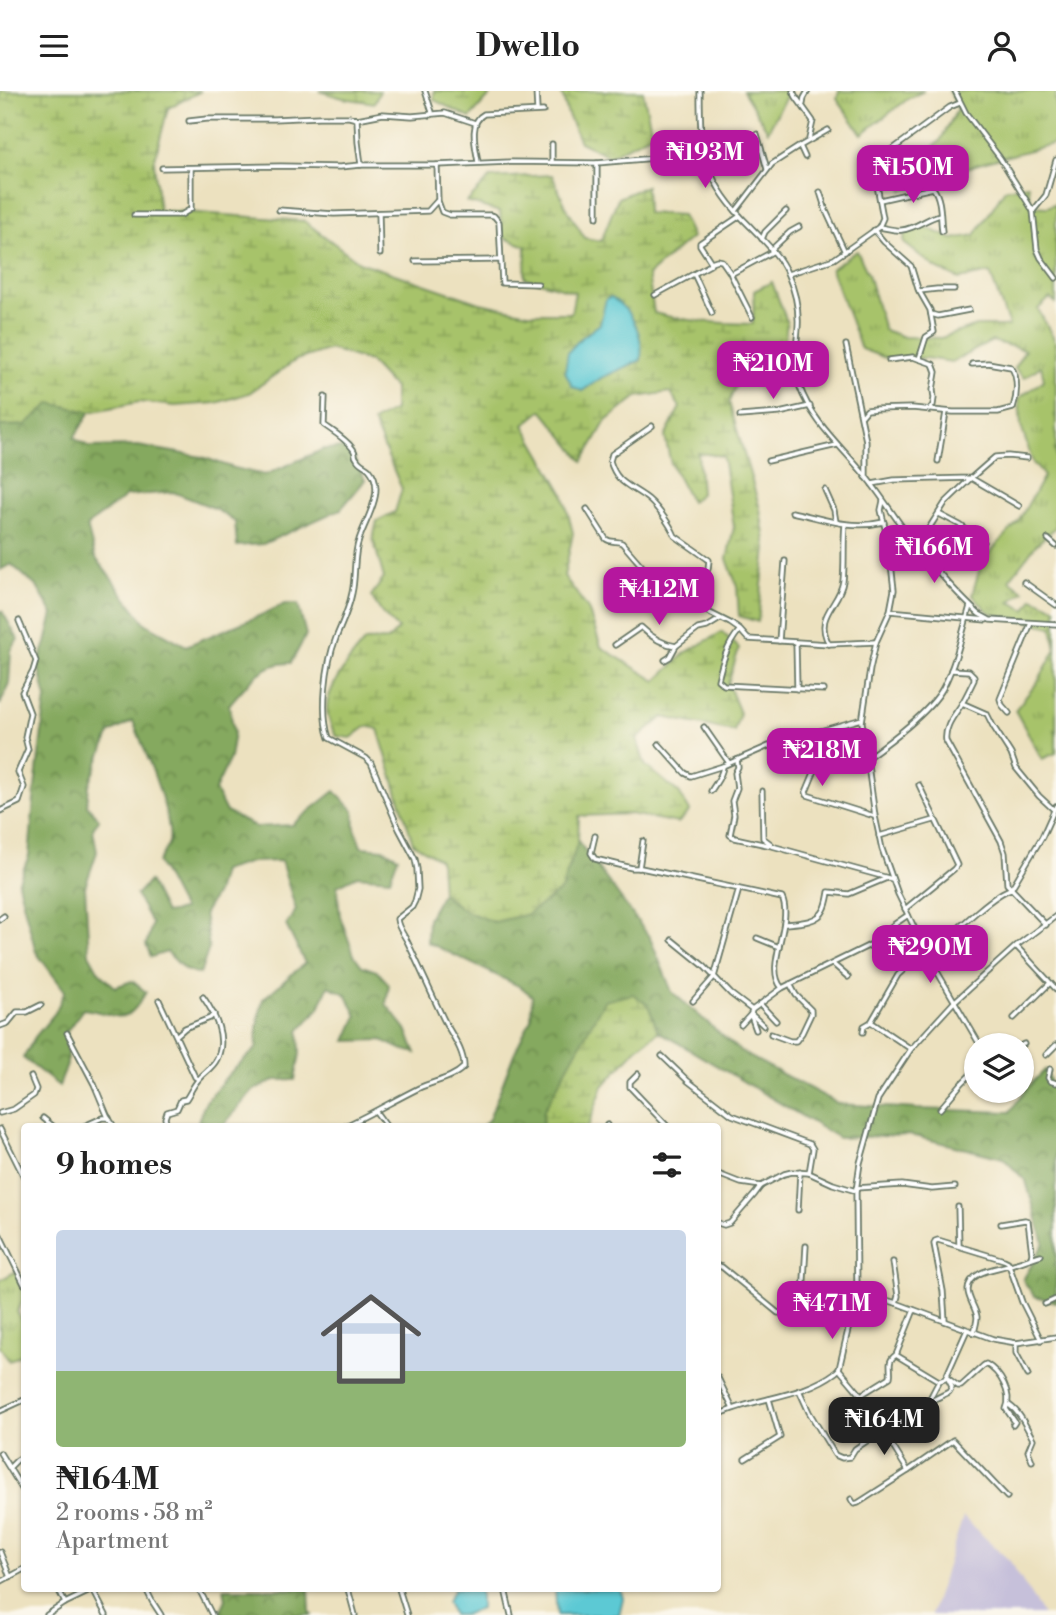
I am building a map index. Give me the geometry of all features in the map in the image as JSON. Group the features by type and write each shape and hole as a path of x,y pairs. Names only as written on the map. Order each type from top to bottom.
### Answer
{"street":[{"path":"425,91 432,112 430,115"},
{"path":"536,91 537,110"},
{"path":"700,91 703,154 715,183 788,274 798,316 795,361 797,376 810,406 836,445 872,484 917,547 970,606 990,620"},
{"path":"795,91 796,97 813,121 808,141"},
{"path":"803,106 808,91"},
{"path":"955,91 960,103 1000,158 1033,211 1037,249 1056,278"},
{"path":"788,274 825,263 879,227 883,218 874,169 876,159 950,107 960,103"},
{"path":"478,162 475,123 479,117 484,114 543,111"},
{"path":"189,121 319,117 357,119 383,114 412,116 445,113 475,123"},
{"path":"357,119 361,165"},
{"path":"736,211 772,164 828,130"},
{"path":"757,134 767,169"},
{"path":"552,144 552,162"},
{"path":"800,146 805,157"},
{"path":"162,167 597,163 703,154"},
{"path":"1033,211 1046,195 1056,160"},
{"path":"597,163 597,217"},
{"path":"437,165 438,201 445,214 490,215 497,219 502,283 538,284"},
{"path":"134,215 181,215 189,212 191,168"},
{"path":"880,200 933,188 938,195 942,231"},
{"path":"820,192 825,211 845,252"},
{"path":"279,210 334,214 428,211 438,201"},
{"path":"762,239 765,232 786,211"},
{"path":"379,213 380,254"},
{"path":"879,227 909,229 940,215"},
{"path":"711,262 700,243 740,216"},
{"path":"731,274 772,251 790,232 799,227"},
{"path":"874,230 908,263 931,314 934,332 926,337 919,359"},
{"path":"415,261 500,260"},
{"path":"655,295 711,262 722,261 752,317"},
{"path":"694,274 712,313"},
{"path":"919,291 954,289"},
{"path":"931,314 938,316 969,310"},
{"path":"846,345 866,441 866,477"},
{"path":"889,360 910,357 933,363 936,372 933,405 929,410"},
{"path":"862,416 874,409 907,408 946,412 1010,410 1014,406 1017,392 1011,367 988,363 972,364"},
{"path":"325,397 324,425 354,450 357,462 369,469 376,495 358,541 352,592 330,657 326,688 326,728 329,738 371,763 398,829 415,859 418,889 412,907 397,919 398,927 425,975 464,1059 464,1067 458,1073 420,1088 353,1123"},
{"path":"740,416 779,413 810,406"},
{"path":"938,461 946,412"},
{"path":"652,426 612,454 610,461 621,482 647,498 675,536 709,560 708,569 689,603"},
{"path":"768,461 836,445"},
{"path":"917,547 945,503 995,457 1027,458"},
{"path":"872,484 894,480 971,478 1018,506"},
{"path":"825,490 836,522"},
{"path":"884,501 881,510 889,546 894,590 890,611 876,642 862,719 875,816 889,879 928,956 973,1033"},
{"path":"587,509 609,541 622,543 666,591 740,630 747,639 796,643 876,642"},
{"path":"792,512 845,525 864,526 884,522"},
{"path":"939,513 983,542"},
{"path":"829,643 824,633 825,619 843,583 845,525"},
{"path":"1048,539 1056,546"},
{"path":"779,641 785,561"},
{"path":"1024,582 1056,605"},
{"path":"867,758 890,742 942,691 970,606"},
{"path":"890,611 1056,624"},
{"path":"665,660 676,646 698,629 720,619"},
{"path":"0,811 19,802 24,787 18,772 27,750 25,737 30,710 22,692 36,661 19,621"},
{"path":"1009,713 1000,699 1031,624"},
{"path":"615,645 641,627 659,641 676,646"},
{"path":"740,630 727,651 718,680 720,683 824,689"},
{"path":"796,643 797,689"},
{"path":"951,670 969,671 974,680 950,721 945,734 946,741 1001,841 1005,852 1007,884 1046,925"},
{"path":"928,956 985,906 1011,889 1042,837 1055,808 1039,796 1016,768 1013,756 988,715 962,703"},
{"path":"660,744 687,775 691,776 729,764 762,748 862,719"},
{"path":"704,727 729,764"},
{"path":"810,734 817,765 807,795 875,816"},
{"path":"737,760 737,788 732,801 734,815 730,835 889,879"},
{"path":"711,791 720,779 723,766"},
{"path":"905,909 956,867 957,862 919,785"},
{"path":"762,791 763,838 772,845"},
{"path":"879,836 934,820"},
{"path":"595,836 591,853 595,859 782,898 785,904 784,924 776,969 777,981 782,988"},
{"path":"639,868 643,841"},
{"path":"784,924 820,916 830,892 849,894 889,879"},
{"path":"693,1001 714,977 739,890"},
{"path":"741,1025 751,1012 782,988 874,943 908,915"},
{"path":"721,1414 799,1390 833,1375 839,1369 857,1291 856,1189 860,1163 878,1099 911,1049 954,1002 1016,946 1056,916"},
{"path":"757,938 779,947"},
{"path":"673,940 704,966 764,1026"},
{"path":"1016,946 1056,989"},
{"path":"863,1032 864,1026 871,1022 898,975 920,955 928,956"},
{"path":"833,964 848,977"},
{"path":"1014,1018 1049,983"},
{"path":"771,1034 796,1041 811,1014 811,1010 796,995 790,984"},
{"path":"166,1123 167,1112 177,1109 181,1100 186,1099 198,1079 215,1063 219,1053 220,1038 214,1014 203,997"},
{"path":"159,1000 198,1079"},
{"path":"0,1026 8,1023 17,1012 31,1011 41,1005"},
{"path":"761,1005 776,1021"},
{"path":"751,1012 756,1030"},
{"path":"176,1036 185,1028 211,1018 214,1014"},
{"path":"871,1022 911,1049"},
{"path":"67,1033 112,1123"},
{"path":"1046,1055 1056,1045"},
{"path":"662,1056 688,1081 732,1115 810,1144 813,1149 809,1173"},
{"path":"1050,1069 1048,1078 1056,1083"},
{"path":"638,1075 630,1082 630,1087 664,1123"},
{"path":"0,1113 12,1110 34,1095 36,1089 31,1077"},
{"path":"940,1109 964,1081"},
{"path":"376,1112 384,1123"},
{"path":"43,1118 49,1123"},
{"path":"91,1123 109,1118"},
{"path":"0,1129 21,1171"},
{"path":"798,1210 800,1172"},
{"path":"721,1224 730,1223 761,1186 784,1174 809,1173 833,1184 856,1189 902,1185 932,1189 955,1187"},
{"path":"721,1175 741,1184 761,1186"},
{"path":"958,1207 959,1247"},
{"path":"1001,1224 1028,1221 1031,1258"},
{"path":"0,1235 21,1278"},
{"path":"946,1321 933,1244 937,1240 1004,1259 1010,1265 1017,1289 1041,1340"},
{"path":"802,1313 806,1246"},
{"path":"974,1333 977,1314 968,1287 979,1274 1041,1255"},
{"path":"893,1262 896,1303"},
{"path":"721,1267 778,1313 796,1311 809,1316 849,1319"},
{"path":"857,1291 993,1339 1016,1343 1056,1337"},
{"path":"1045,1304 1056,1299"},
{"path":"861,1395 890,1377 889,1365 896,1355 914,1310"},
{"path":"1019,1310 1028,1315"},
{"path":"896,1355 942,1381 947,1378 967,1330"},
{"path":"1016,1343 1016,1353 1028,1375"},
{"path":"947,1378 961,1386 983,1366 990,1365 1005,1387 1009,1405 1006,1409 1015,1422 1013,1426"},
{"path":"839,1369 861,1395 908,1471"},
{"path":"799,1390 835,1455 842,1458 850,1457 858,1447 883,1430 951,1389 947,1378"},
{"path":"928,1402 939,1381"},
{"path":"721,1384 732,1408"},
{"path":"745,1459 780,1437 769,1399"},
{"path":"0,1411 21,1401"},
{"path":"1009,1405 1022,1417 1024,1426 1033,1439 1028,1451 1032,1461"},
{"path":"851,1499 858,1503 953,1440 1007,1497"},
{"path":"0,1453 21,1487"},
{"path":"9,1468 21,1458"},
{"path":"0,1552 10,1577"},
{"path":"0,1581 21,1571"},
{"path":"60,1592 65,1602"},
{"path":"49,1615 65,1602 87,1592"},
{"path":"95,1592 106,1615"},
{"path":"148,1592 161,1615"},
{"path":"200,1592 212,1615"},
{"path":"349,1592 355,1615"},
{"path":"401,1592 407,1615"},
{"path":"506,1592 511,1615"}],"shaded area":[{"path":"963,1517 1010,1561 1043,1615 931,1615"}],"green space":[{"path":"0,91 201,91 168,108 154,162 159,210 304,221 359,262 480,303 528,313 571,313 575,292 525,278 526,246 502,237 500,212 467,202 490,178 552,175 567,209 585,238 601,241 618,198 646,186 647,213 682,215 692,237 648,275 654,313 691,320 753,324 754,291 772,282 787,322 783,354 738,380 729,402 760,509 766,548 758,622 739,616 737,586 727,559 734,527 723,456 698,453 701,493 691,502 671,464 665,437 680,407 670,392 637,397 606,421 583,461 542,410 524,425 563,493 573,533 564,576 588,609 601,647 656,681 685,653 722,632 739,648 728,684 740,713 734,731 663,717 637,739 645,765 679,793 690,811 678,823 630,814 579,816 578,841 561,890 528,914 494,922 465,911 442,893 440,860 413,843 378,729 367,726 351,738 336,736 328,716 331,692 360,647 365,641 388,640 398,629 382,613 371,596 384,578 373,539 377,521 395,512 402,489 373,422 394,410 394,388 369,361 330,349 296,360 249,393 216,403 175,406 139,402 90,412 51,403 25,425 0,426","holes":["600,324 641,360 601,378 582,391 580,339"]},
{"path":"319,91 380,91 374,103"},
{"path":"434,91 494,91 470,118 434,100"},
{"path":"561,91 643,91 652,134 609,156 580,142"},
{"path":"743,91 789,91 768,131"},
{"path":"839,91 924,91 909,98 862,134 837,99"},
{"path":"949,91 1056,91 1056,143 975,165 939,181 903,191 893,164 908,169 940,141 958,108"},
{"path":"1028,185 1031,206 1047,207 1056,203 1056,303 1050,298 1038,309 1056,343 1056,527 1036,545 1009,580 1024,591 1010,602 1026,610 1033,598 1056,608 1056,649 1052,627 990,613 972,595 982,561 1018,522 1044,476 1033,463 1021,426 1019,398 1044,380 1041,366 1024,378 1014,368 1025,350 992,341 952,362 925,358 888,359 861,349 831,269 857,251 868,274 884,330 904,337 941,338 976,326 1009,326 990,273 959,279 936,268 904,243 905,230 925,227 953,239 975,235 1005,189"},
{"path":"51,403 90,412 74,438 90,447 138,446 202,457 265,475 324,449 349,448 365,480 341,509 263,544 237,546 235,522 214,508 173,492 126,496 87,526 95,557 146,624 186,646 284,604 298,604 306,635 291,663 271,666 263,671 248,683 229,705 234,732 230,758 215,790 226,812 256,827 292,825 335,791 354,811 355,828 361,847 383,849 398,857 390,879 357,876 337,886 340,916 354,955 362,966 377,971 389,984 386,1004 406,1029 416,1053 382,1040 346,1041 357,1016 346,994 328,986 319,1008 299,1031 300,1054 295,1080 275,1080 252,1091 225,1123 198,1123 205,1103 228,1075 256,1049 263,999 305,963 286,925 296,910 281,861 251,862 222,871 216,893 204,913 209,948 200,974 185,970 167,952 151,957 146,945 152,924 136,895 149,881 165,913 183,910 158,862 169,842 167,817 157,782 133,721 110,733 89,785 87,805 99,819 93,829 97,852 85,887 89,954 99,972 115,987 132,981 146,992 126,1016 83,1009 67,1031 67,1065 59,1086 23,1058 35,1037 55,1013 65,991 36,952 18,883 29,856 46,698 38,665 53,614 37,587 11,564 0,570 0,426 25,425"},
{"path":"0,611 18,639 11,651 9,683 0,705"},
{"path":"1056,649 1056,753 1042,759 1015,710 1037,683"},
{"path":"578,841 650,938 672,992 741,1052 839,1104 1010,1112 1016,1103 1034,1103 1034,1081 1045,1070 1056,1093 1056,1302 1034,1296 1023,1280 1044,1243 1026,1181 1003,1158 910,1135 839,1138 658,1031 648,1005 544,1110 542,1123 486,1123 531,1019 532,996 521,987 427,942 428,918 442,893 465,911 494,922 528,914 561,890"},
{"path":"633,994 648,1005 658,1032 637,1048 603,1086 589,1123 542,1123 544,1110 604,1001"},
{"path":"15,1272 21,1285 21,1304 17,1311 21,1321 21,1355 9,1361 0,1346 0,1280"},
{"path":"225,1592 309,1592 312,1615 219,1615 226,1599"}],"water":[{"path":"611,297 625,309 635,324 641,341 641,360 601,378 582,391 572,386 565,371 568,352 600,324 606,299"},
{"path":"452,1592 480,1592 480,1609 463,1615 453,1615 447,1602"},
{"path":"555,1592 621,1592 623,1598 619,1615 557,1615"}]}
